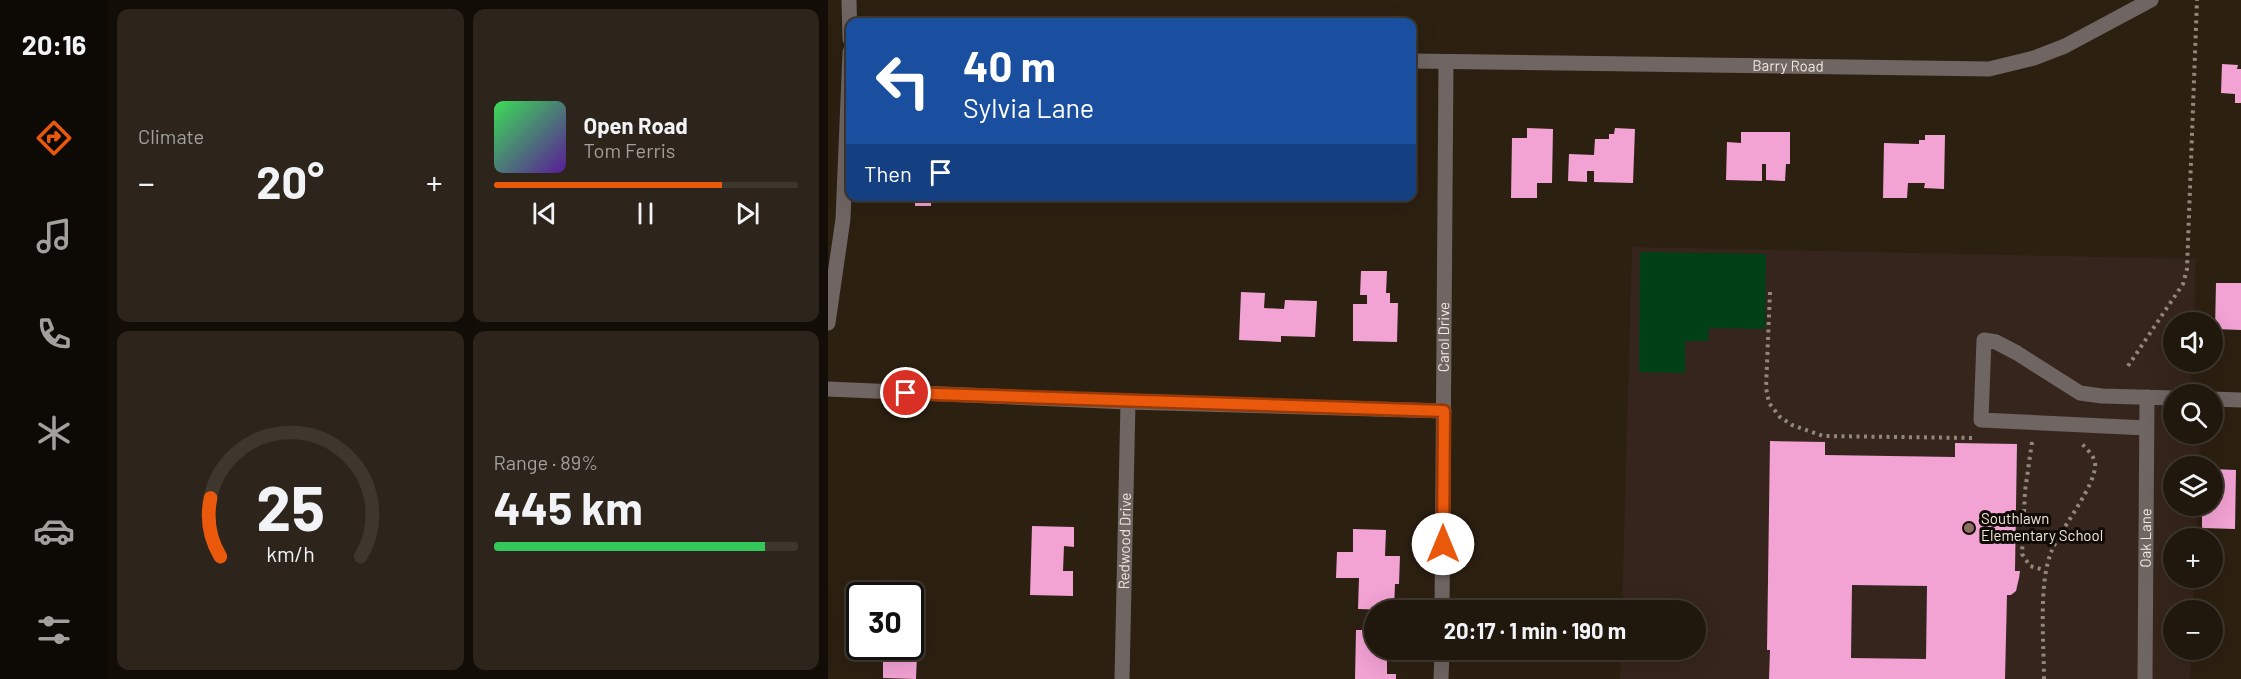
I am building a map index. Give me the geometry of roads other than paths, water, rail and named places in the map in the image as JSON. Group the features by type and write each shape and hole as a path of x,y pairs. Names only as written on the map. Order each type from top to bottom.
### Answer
{"street":[{"path":"849,0 849,18"},
{"name":"Barry Road","path":"1416,61 1989,69 2034,58 2065,46 2151,0"},
{"name":"Carol Drive","path":"1442,600 1446,62"},
{"path":"828,323 843,219 846,147"},
{"path":"2146,428 1981,420 1984,340 1996,342 2017,353 2080,393 2163,398"},
{"path":"828,389 1128,402 1444,411"},
{"name":"Oak Lane","path":"2145,679 2146,397"},
{"path":"2223,399 2241,400"},
{"name":"Redwood Drive","path":"1122,679 1128,402"},
{"path":"1441,679 1442,660"}],"place":[{"name":"Southlawn Elementary School","path":"1969,528"}]}
